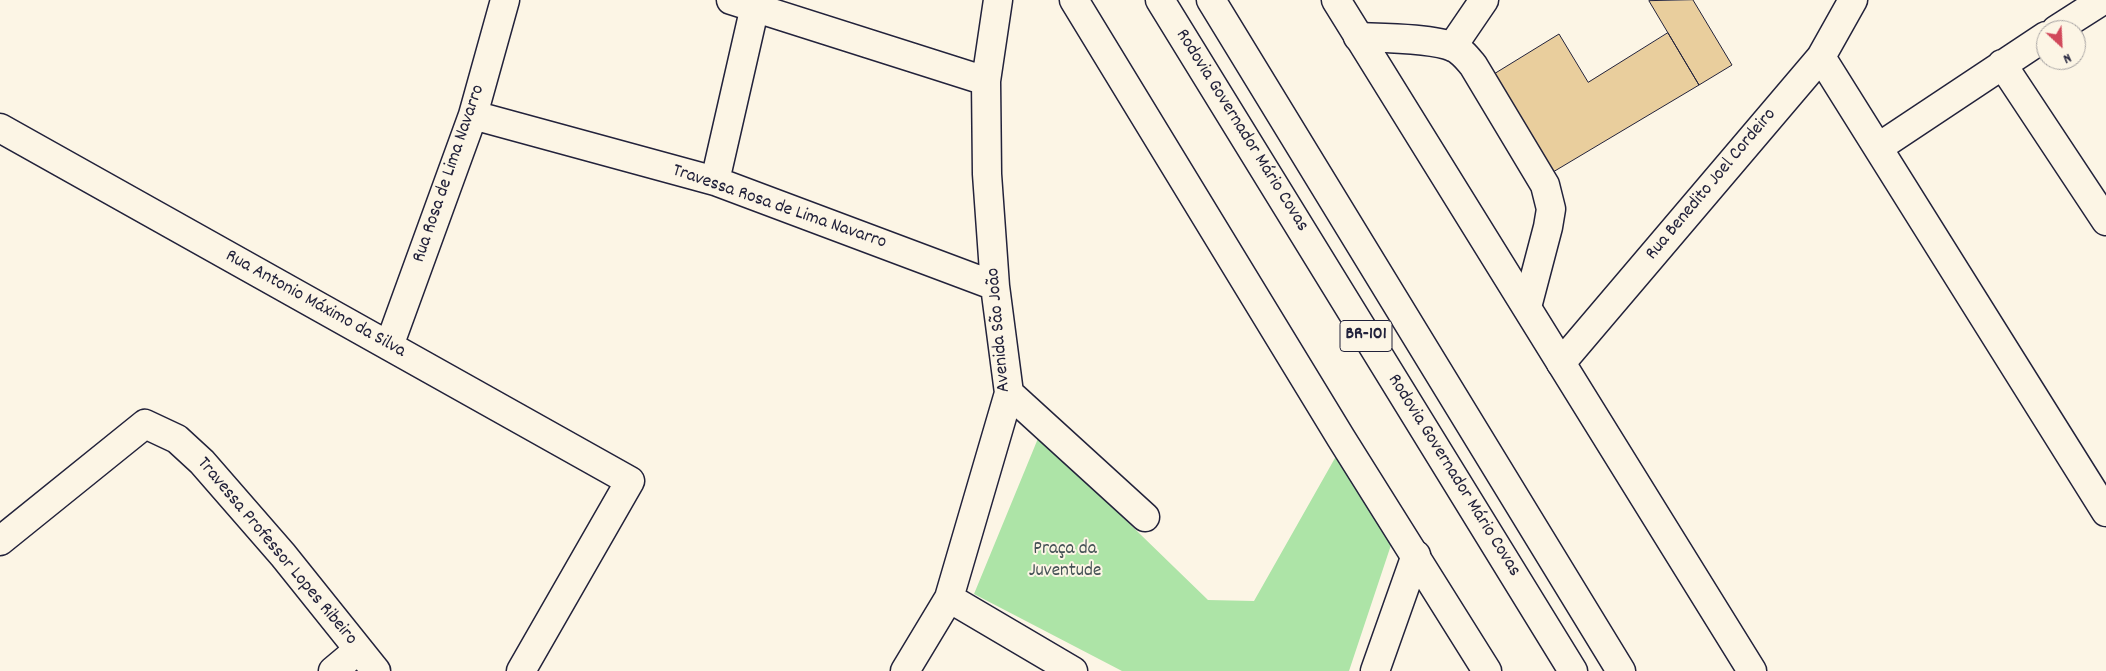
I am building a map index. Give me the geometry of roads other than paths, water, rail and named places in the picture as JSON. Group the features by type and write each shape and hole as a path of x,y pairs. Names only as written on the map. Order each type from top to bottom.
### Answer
{"main road":[{"name":"Rua Rosa de Lima Navarro","path":"390,346 473,115 505,0"},
{"name":"Avenida São João","path":"905,671 949,598 1009,392 995,286 987,174 986,81 998,0"},
{"path":"1074,0 1341,438 1487,671"},
{"name":"Rodovia Governador Mário Covas","path":"1160,0 1573,671"},
{"name":"BR-101","path":"1211,0 1622,671"},
{"path":"1336,0 1752,671"},
{"path":"1452,47 1484,0"},
{"name":"Rua Benedito Joel Cordeiro","path":"1561,363 1821,57 1853,0"},
{"path":"2072,20 2103,0"},
{"path":"714,181 743,3 986,81"},
{"path":"1358,37 1436,43 1452,47 1465,55 1473,65 1545,185 1549,196 1551,209 1548,227 1527,307"},
{"path":"1879,147 2036,42"},
{"path":"1821,57 2106,512"},
{"path":"2002,64 2106,221"},
{"name":"Travessa Rosa de Lima Navarro","path":"473,115 714,181 995,286"},
{"name":"Rua Antonio Máximo da Silva","path":"0,128 630,480 522,671"},
{"path":"1009,392 1145,517"},
{"name":"Travessa Professor Lopes Ribeiro","path":"0,541 145,424 177,440 202,462 283,555 376,671"},
{"path":"1375,671 1416,555"},
{"path":"949,598 1073,671"},
{"path":"333,671 358,650"}],"park label":[{"name":"Praça da Juventude","path":"1065,561"}]}
